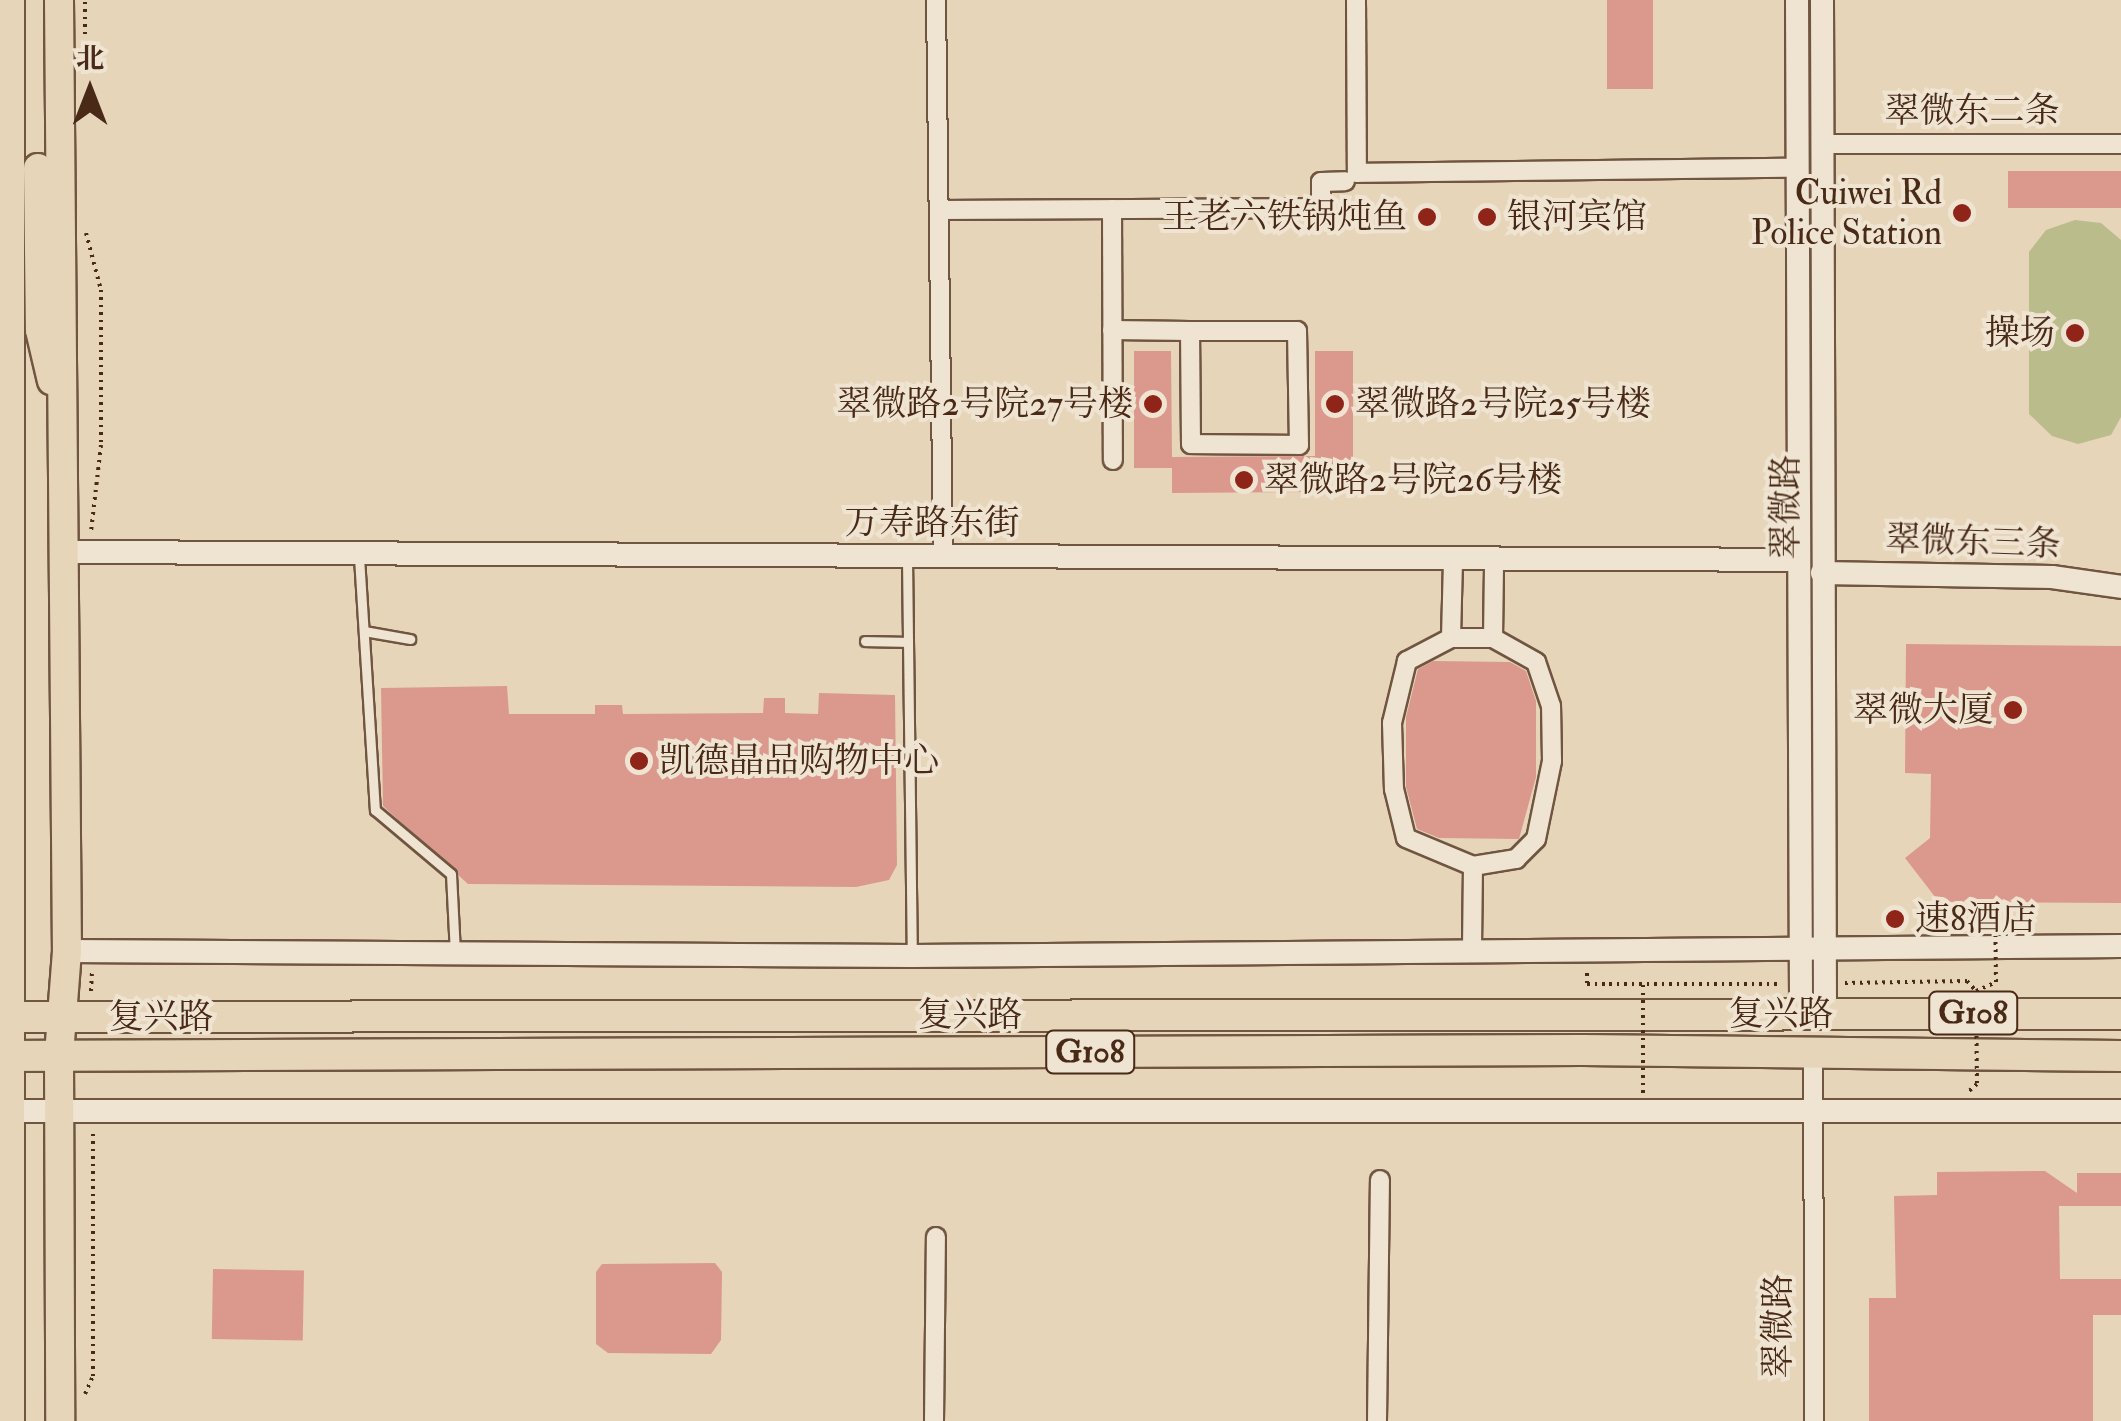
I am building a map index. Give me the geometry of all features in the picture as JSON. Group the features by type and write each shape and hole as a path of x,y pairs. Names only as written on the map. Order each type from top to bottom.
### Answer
{"highway":[{"name":"复兴路","path":"5,1017 1813,998 2121,1014"},
{"name":"复兴路","path":"5,1056 1813,1051 2121,1056"}],"main road":[{"path":"10,0 5,168 5,1302 10,1421"},
{"path":"59,0 60,167 40,330 64,432 77,552 80,952 60,1015 58,1111 70,1414"}],"street":[{"path":"936,0 943,558"},
{"path":"1356,0 1357,173 1797,168"},
{"name":"翠微路","path":"1798,0 1798,560 1813,946"},
{"name":"翠微路","path":"1813,998 1822,573 1822,0"},
{"name":"翠微东二条","path":"1822,144 2121,144"},
{"path":"5,168 60,167"},
{"path":"938,210 1321,208 1321,182 1345,181"},
{"path":"1112,209 1113,460"},
{"path":"1112,330 1297,331 1299,445 1191,444 1190,331"},
{"name":"万寿路东街","path":"77,552 359,558 1798,560"},
{"path":"1451,638 1453,561"},
{"path":"1493,638 1494,562"},
{"name":"翠微东三条","path":"1822,573 2052,577 2121,587"},
{"path":"1451,638 1493,638 1536,662 1551,706 1552,761 1536,839 1516,860 1473,866 1441,858 1406,838 1394,789 1392,723 1407,661 1451,638"},
{"path":"1472,950 1473,866"},
{"name":"复兴路","path":"80,952 912,956 2121,946"},
{"name":"翠微路","path":"1813,1051 1814,1421"},
{"path":"5,1111 2121,1111"},
{"path":"1377,1421 1380,1180"},
{"path":"934,1421 936,1237"}],"lane":[{"path":"359,558 375,810 451,874 455,953"},
{"path":"907,558 912,956"},
{"path":"364,631 410,639"},
{"path":"865,641 908,642"}],"path":[{"path":"84,37 85,0"},
{"path":"77,552 102,446 101,290 84,216"},
{"path":"1976,991 1996,982 1995,904"},
{"path":"80,952 90,1015"},
{"path":"1587,984 1813,998 1967,981 1976,991 1977,1084 1969,1091"},
{"path":"1643,985 1643,1093"},
{"path":"70,1414 93,1376 92,1111"}],"green space":[{"name":"操场","path":"2075,220 2101,223 2121,240 2121,417 2111,435 2078,444 2052,436 2029,414 2029,252 2046,230"}],"building":[{"path":"1607,0 1653,0 1653,89 1607,89"},
{"path":"2008,171 2121,171 2121,208 2008,208"},
{"path":"1134,351 1171,351 1172,457 1316,456 1316,492 1172,493 1172,468 1134,468"},
{"name":"翠微路2号院25号楼","path":"1315,351 1353,351 1353,466 1315,466"},
{"name":"翠微大厦","path":"1906,644 2121,646 2121,903 1939,902 1905,858 1930,838 1931,774 1905,773"},
{"path":"1433,661 1510,662 1526,671 1536,701 1536,777 1519,839 1439,838 1417,829 1406,787 1406,717 1418,669"},
{"name":"凯德晶品购物中心","path":"507,686 509,714 595,714 595,705 622,705 623,714 763,713 764,698 785,698 785,713 818,714 819,693 895,695 897,865 889,880 856,887 468,884 383,806 381,688"},
{"path":"2045,1171 2077,1193 2077,1173 2121,1173 2121,1206 2059,1206 2060,1279 2121,1279 2121,1315 2093,1315 2093,1421 1869,1421 1869,1298 1896,1298 1894,1196 1937,1195 1937,1172"},
{"path":"715,1263 722,1272 721,1340 711,1354 608,1353 596,1344 596,1272 602,1264"},
{"path":"213,1269 304,1271 303,1341 212,1339"}],"place":[{"name":"Cuiwei Rd Police Station","path":"1962,213"},
{"name":"王老六铁锅炖鱼","path":"1427,217"},
{"name":"银河宾馆","path":"1487,217"},
{"name":"操场","path":"2075,333"},
{"name":"翠微路2号院27号楼","path":"1153,404"},
{"name":"翠微路2号院25号楼","path":"1335,404"},
{"name":"翠微路2号院26号楼","path":"1244,480"},
{"name":"翠微大厦","path":"2013,710"},
{"name":"凯德晶品购物中心","path":"639,761"},
{"name":"速8酒店","path":"1895,919"}]}
